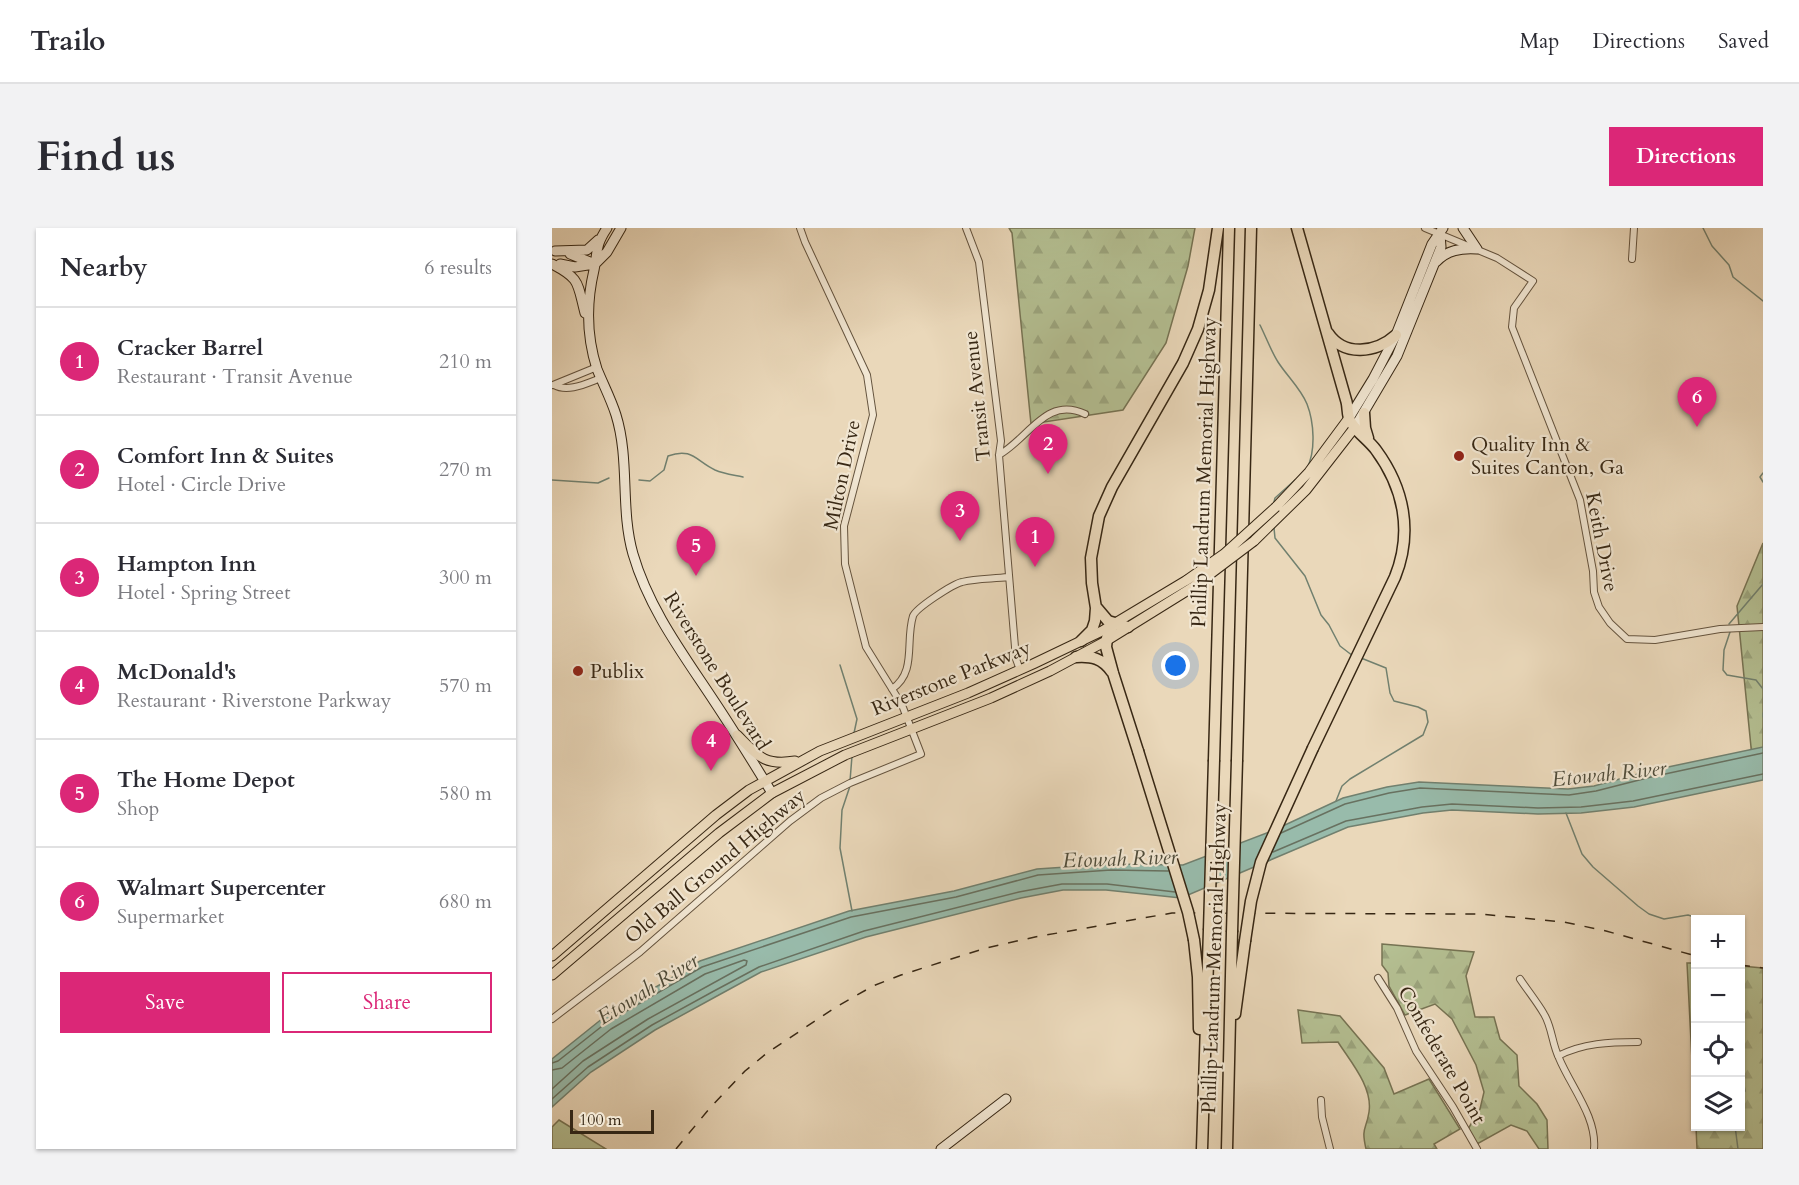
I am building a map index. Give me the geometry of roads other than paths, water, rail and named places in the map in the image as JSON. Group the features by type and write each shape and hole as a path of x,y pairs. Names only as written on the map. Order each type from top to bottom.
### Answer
{"highway":[{"path":"1081,641 1094,626 1096,608 1091,558 1099,516 1112,487 1183,363 1198,329 1209,290 1218,228"},
{"name":"Phillip Landrum Memorial Highway","path":"1202,1149 1229,228"},
{"name":"Phillip Landrum Memorial Highway","path":"1227,1149 1251,228"},
{"path":"1228,1071 1251,901 1261,862 1398,570 1405,537 1402,504 1397,485 1371,443 1352,423 1297,228"},
{"path":"1326,330 1332,338 1344,346 1361,351 1382,345 1396,335"},
{"path":"1364,413 1365,428 1371,443"},
{"path":"1096,608 1104,619 1113,624 1128,627"},
{"path":"1113,624 1106,641 1113,673 1184,898 1194,940 1199,994 1202,1149"},
{"path":"1076,657 1097,658 1113,673"}],"main road":[{"path":"552,263 575,267 595,264 607,252 621,228"},
{"path":"1462,228 1477,249"},
{"path":"1352,423 1364,413 1383,382 1406,336 1441,247 1442,231"},
{"path":"1190,584 1229,561 1276,521 1306,490 1352,423 1396,335 1432,244 1442,231"},
{"path":"553,251 587,250 605,232"},
{"name":"Riverstone Boulevard","path":"605,232 596,248 587,321 597,367 620,430 626,522 638,569 660,618 772,793"},
{"path":"1434,264 1450,252 1477,249"},
{"path":"553,251 579,256 595,264"},
{"path":"552,263 570,273 574,278 587,321"},
{"name":"Riverstone Parkway","path":"552,975 719,833 772,793 845,755 993,697 1076,657 1128,627 1190,584 1276,507 1352,423"},
{"name":"Riverstone Parkway","path":"552,956 716,814 765,781 840,742 968,693 1020,670 1190,584"},
{"path":"737,735 759,758 768,762 778,764 801,761"},
{"path":"941,1149 1006,1099"}],"street":[{"name":"Milton Drive","path":"800,228 867,375 873,415 844,526 845,564 866,647 892,689 911,730"},
{"name":"Transit Avenue","path":"966,228 979,262 1000,441 999,455 1008,577 1016,658 1020,670"},
{"name":"Keith Drive","path":"1425,228 1442,231 1505,262 1533,281 1514,308 1512,327 1580,500 1592,563 1594,592 1599,607 1610,623 1627,639 1655,640 1720,628 1763,627"},
{"path":"1632,259 1634,228"},
{"path":"553,385 597,367"},
{"path":"553,385 561,388 569,387 601,378"},
{"path":"999,455 1013,447 1047,415 1061,409 1074,409 1085,414"},
{"path":"892,689 903,679 909,662 912,618 916,610 957,583 1008,577"},
{"name":"Old Ball Ground Highway","path":"552,1019 640,952 774,834 821,798 850,783 921,754 911,730"},
{"name":"Confederate Point","path":"1378,978 1397,1008 1416,1051 1453,1107 1477,1149"},
{"path":"1520,979 1549,1024 1558,1056 1590,1119 1595,1140 1594,1149"},
{"path":"1558,1056 1604,1042 1638,1042"},
{"path":"1322,1100 1322,1117 1330,1149"}],"water":[{"name":"Etowah River","path":"1763,747 1763,780 1634,807 1581,813 1538,814 1452,810 1423,813 1348,827 1181,898 1106,890 1063,890 1021,898 866,937 761,972 655,1030 591,1072 552,1107 552,1059 603,1018 700,961 849,911 954,891 1037,869 1111,864 1183,865 1272,831 1343,798 1387,787 1419,782 1568,789 1594,786 1649,771"}],"waterway":[{"path":"1703,228 1712,246 1729,265 1733,277 1763,301"},
{"path":"1260,325 1275,358 1307,404 1313,445 1307,468"},
{"path":"639,480 650,481 664,470 668,456 683,453 693,456 718,471 743,477"},
{"path":"1763,473 1760,477 1763,482"},
{"path":"552,480 598,483 609,478"},
{"path":"1274,502 1275,498 1295,480"},
{"path":"1274,528 1275,538 1305,576 1321,615 1340,646 1353,656"},
{"path":"1729,624 1763,584"},
{"path":"1730,632 1724,650 1723,670 1727,675 1756,680 1763,689"},
{"path":"1336,801 1342,786 1350,779 1423,735 1428,722 1426,711 1394,701 1390,693 1386,668 1361,658"},
{"path":"840,665 857,719 854,733"},
{"path":"850,781 852,756"},
{"path":"850,786 842,810 840,848 852,911"},
{"path":"1566,813 1582,854 1593,867 1638,906 1649,914 1664,919 1691,916"},
{"path":"1736,1131 1738,1149"}],"railway":[{"path":"676,1149 745,1071 767,1053 836,1007 873,986 901,975 986,948 1035,937 1172,913 1480,914 1564,922 1691,955"},
{"path":"1745,966 1763,968"}],"place":[{"name":"Walmart Supercenter","path":"1697,427"},
{"name":"Quality Inn & Suites Canton, Ga","path":"1459,456"},
{"name":"Comfort Inn & Suites","path":"1048,474"},
{"name":"Hampton Inn","path":"960,541"},
{"name":"Cracker Barrel","path":"1035,567"},
{"name":"The Home Depot","path":"696,576"},
{"name":"Publix","path":"578,671"},
{"name":"McDonald's","path":"711,771"}]}
